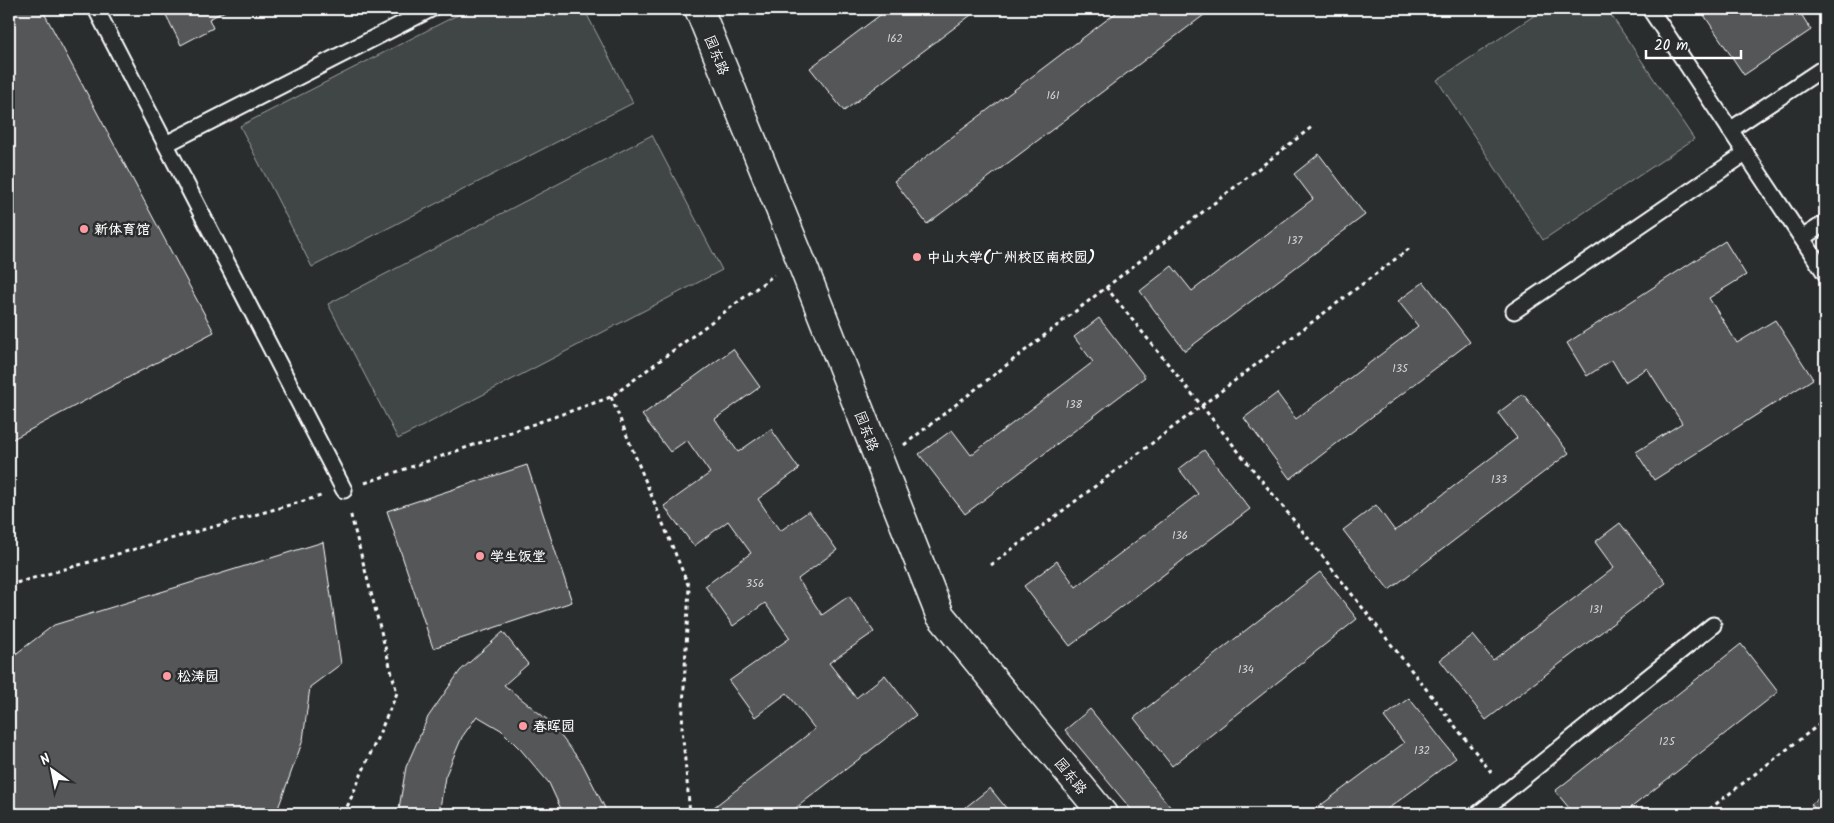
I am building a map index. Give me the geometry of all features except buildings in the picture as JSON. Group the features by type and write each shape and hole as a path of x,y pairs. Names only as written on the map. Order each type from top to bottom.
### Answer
{"street":[{"name":"园东路","path":"705,12 940,615 1103,814"}],"lane":[{"path":"96,9 344,490"},
{"path":"166,144 430,9"},
{"path":"1650,9 1825,273"},
{"path":"1730,130 1825,67"},
{"path":"1514,311 1746,153"},
{"path":"1802,238 1825,223"},
{"path":"1478,814 1713,625"}],"path":[{"path":"880,463 1313,126"},
{"path":"991,564 1410,248"},
{"path":"9,585 344,490 610,397 799,256"},
{"path":"1106,287 1308,538 1506,792"},
{"path":"610,397 689,587 682,728 690,814"},
{"path":"344,490 397,694 344,814"},
{"path":"1704,814 1825,720"}],"shaded area":[{"path":"469,9 584,9 633,103 312,267 240,126"},
{"path":"1544,9 1607,9 1694,139 1543,240 1437,80"},
{"path":"652,135 722,270 398,439 328,304"}],"place":[{"name":"新体育馆","path":"84,229"},
{"name":"中山大学(广州校区南校园)","path":"917,257"},
{"name":"学生饭堂","path":"480,556"},
{"name":"松涛园","path":"167,676"},
{"name":"春晖园","path":"523,726"}]}
